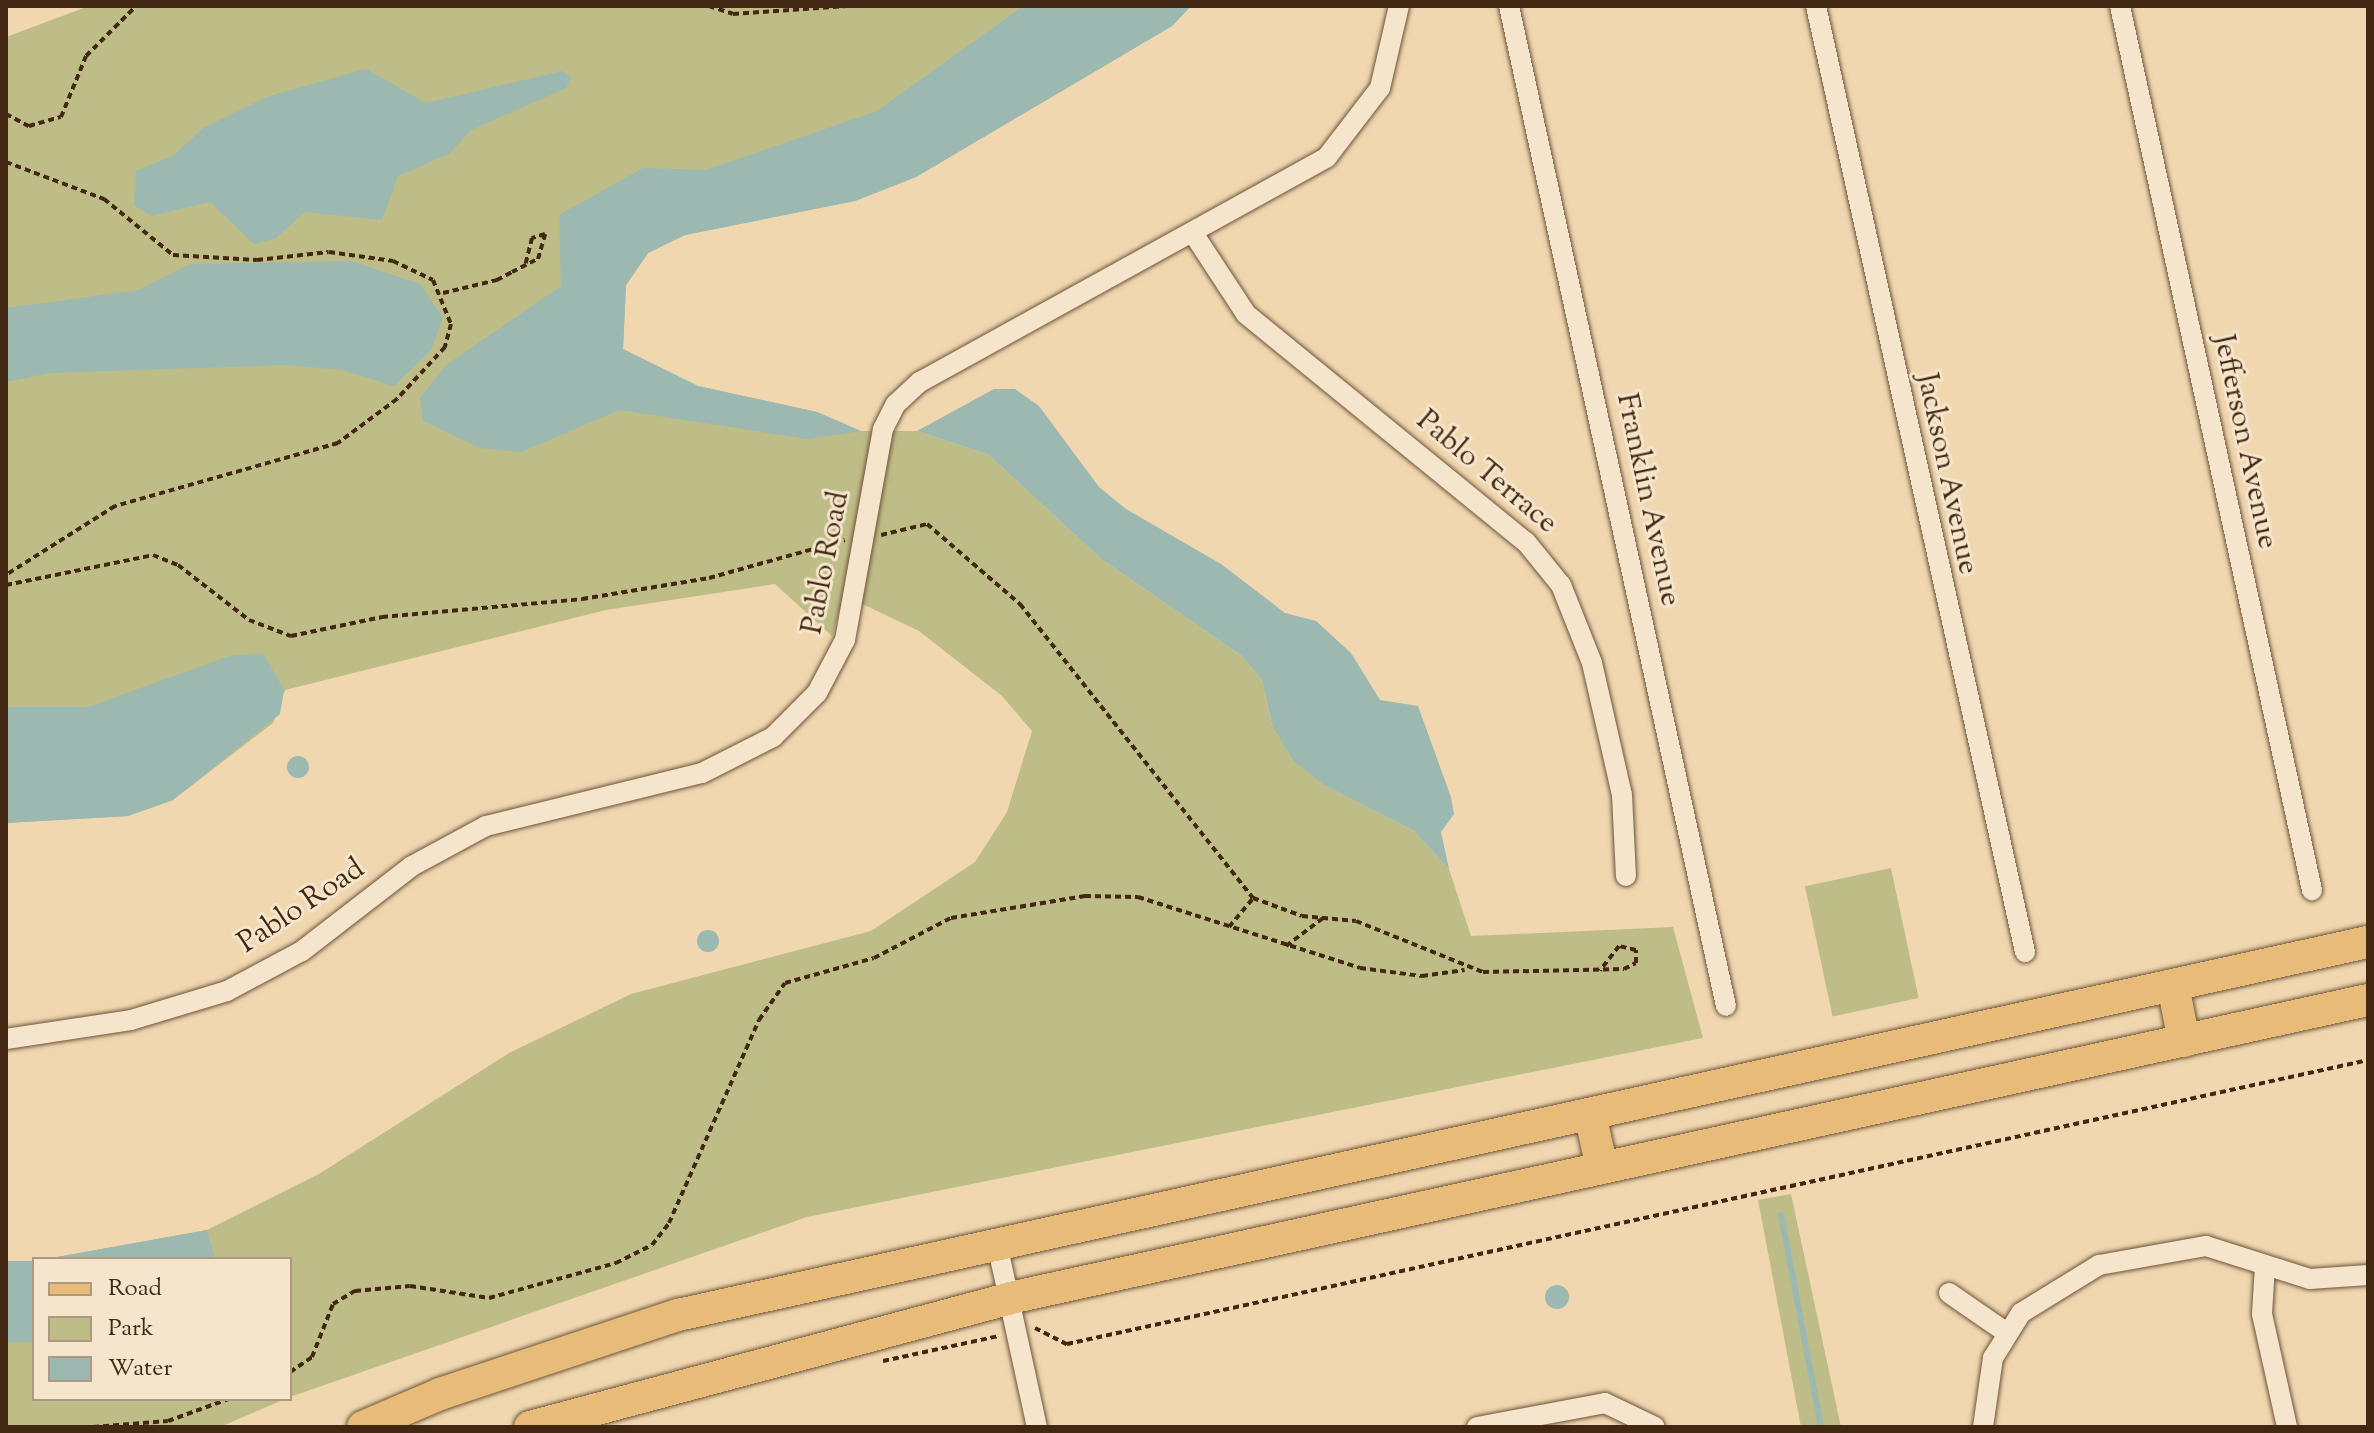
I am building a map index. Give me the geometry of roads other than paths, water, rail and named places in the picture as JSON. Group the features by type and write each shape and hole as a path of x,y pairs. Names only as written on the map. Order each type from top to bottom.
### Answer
{"main road":[{"path":"363,1427 678,1315 2368,942"},
{"path":"2173,985 2184,1041"},
{"path":"530,1427 1010,1298 2368,1000"},
{"path":"1590,1114 1602,1168"}],"street":[{"name":"Pablo Road","path":"6,1039 131,1020 227,991 302,951 412,866 486,826 702,773 751,752 802,712 836,662 865,537 883,429 896,404 920,382 1303,173 1347,137 1380,88 1399,6"},
{"name":"Franklin Avenue","path":"1509,6 1726,1006"},
{"name":"Jackson Avenue","path":"1816,6 2025,952"},
{"name":"Jefferson Avenue","path":"2120,6 2312,890"},
{"name":"Pablo Terrace","path":"1193,233 1246,314 1526,542 1561,585 1592,663 1619,780 1626,876"},
{"path":"997,1244 1037,1427"},
{"path":"1983,1427 1993,1358 2007,1333 2044,1293 2116,1260 2206,1246 2310,1279 2368,1275"},
{"path":"2265,1266 2262,1314 2287,1427"},
{"path":"1949,1293 2007,1333"},
{"path":"1477,1427 1605,1403 1655,1427"}],"water":[{"path":"1023,6 1191,6 1172,26 916,177 855,201 685,235 648,253 626,285 623,349 698,386 817,412 861,431 807,439 620,410 521,452 480,448 423,421 420,398 446,365 561,286 559,215 643,168 706,170 877,111"},
{"path":"366,69 426,103 562,71 572,78 566,88 471,130 449,154 398,176 382,220 305,212 276,238 254,244 210,202 151,216 134,205 136,171 174,155 203,128 269,96"},
{"path":"351,261 420,284 443,318 431,350 394,386 342,370 287,365 50,373 6,382 6,308 139,290 190,264"},
{"path":"994,389 1015,389 1039,406 1099,487 1126,509 1221,564 1285,613 1316,621 1351,653 1380,700 1418,706 1451,797 1454,814 1441,832 1449,869 1414,831 1324,785 1294,761 1272,725 1262,680 1242,656 1100,558 989,455 917,431"},
{"path":"264,654 284,690 280,714 173,800 128,816 6,823 6,707 88,707 232,655"},
{"path":"298,756 306,759 309,767 306,775 298,778 290,775 287,767 290,759"},
{"path":"708,930 716,933 719,941 716,949 708,952 700,949 697,941 700,933"},
{"path":"207,1230 214,1257 57,1257"},
{"path":"6,1261 32,1261 32,1342 6,1342"},
{"path":"1557,1285 1568,1292 1569,1297 1562,1308 1557,1309 1546,1302 1545,1297 1552,1286"}],"waterway":[{"path":"1781,1215 1821,1427"}]}
